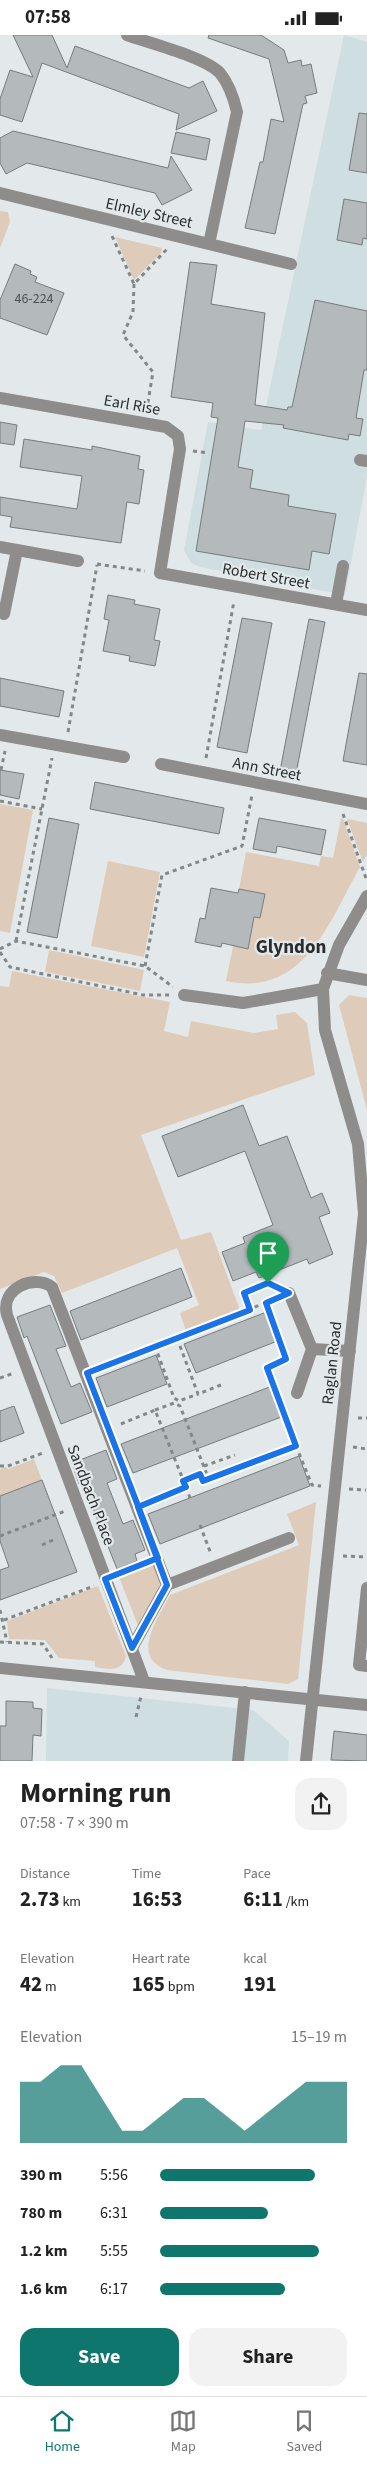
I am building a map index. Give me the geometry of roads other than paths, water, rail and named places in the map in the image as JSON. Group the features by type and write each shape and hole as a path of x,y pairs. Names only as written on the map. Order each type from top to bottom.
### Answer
{"street":[{"path":"127,35 204,62 220,73 231,93 237,112 209,244"},
{"name":"Elmley Street","path":"0,193 291,264"},
{"name":"Earl Rise","path":"0,398 166,427 178,436 180,449 160,573"},
{"path":"0,547 78,561"},
{"path":"4,614 17,550"},
{"path":"336,604 343,566"},
{"name":"Robert Street","path":"160,573 367,610"},
{"path":"0,735 124,757"},
{"name":"Ann Street","path":"161,764 367,804"},
{"name":"Raglan Road","path":"306,1761 350,1351 363,1270 364,1214 358,1144 325,1030 323,989 327,973 339,945 367,896"},
{"path":"327,973 367,980"},
{"path":"184,995 243,1003 323,989"},
{"name":"Sandbach Place","path":"144,1681 9,1320 5,1307 6,1298 12,1291 34,1282 44,1281 52,1287 87,1373 167,1585"},
{"path":"289,1293 312,1349 297,1393"},
{"path":"312,1349 350,1351"},
{"path":"132,1648 167,1585 289,1538"},
{"path":"367,1588 365,1634 359,1665 367,1666"},
{"path":"0,1668 144,1681 367,1705"},
{"path":"238,1761 245,1692"}],"district":[{"name":"Glyndon","path":"291,947"}]}
